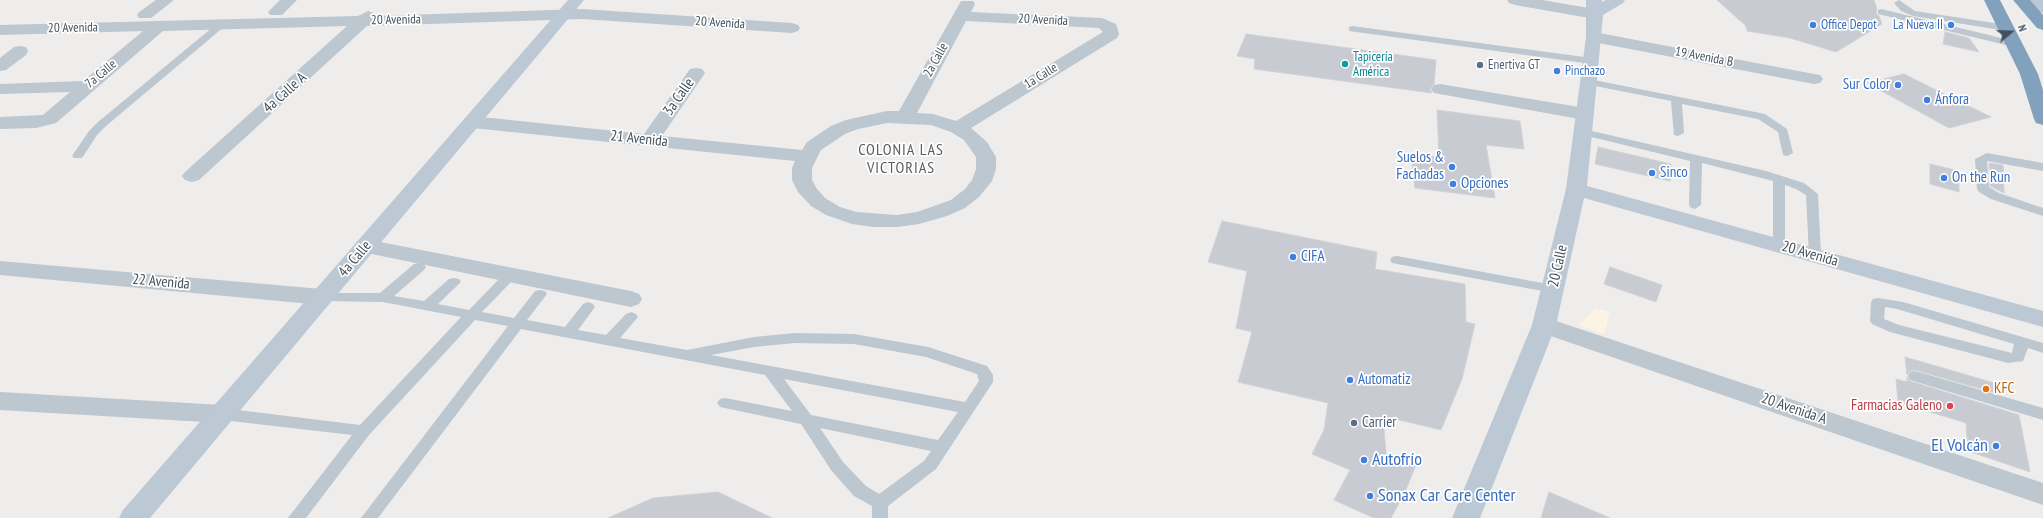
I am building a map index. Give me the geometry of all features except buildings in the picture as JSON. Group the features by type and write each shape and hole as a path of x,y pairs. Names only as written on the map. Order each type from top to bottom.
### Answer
{"highway":[{"path":"1992,0 2006,25 2029,74 2043,119"},
{"path":"2021,0 2043,25"}],"street":[{"path":"145,15 166,0"},
{"path":"276,12 289,0"},
{"path":"1515,0 1595,9 1617,0"},
{"path":"1985,0 2006,25"},
{"path":"2037,0 2043,8"},
{"name":"20 Avenida","path":"0,30 222,24 370,15 571,7 582,14 792,28"},
{"name":"4a Calle","path":"133,518 571,7"},
{"name":"20 Calle","path":"1466,518 1544,325 1576,189 1592,60 1595,9"},
{"name":"20 Avenida","path":"963,10 1102,23"},
{"name":"2a Calle","path":"905,116 963,10"},
{"name":"20 Avenida","path":"0,19 276,12 370,15"},
{"name":"4a Calle A","path":"192,176 370,15"},
{"name":"1a Calle","path":"958,128 1111,34 1110,27 1102,23"},
{"name":"7a Calle","path":"0,123 43,121 49,118 159,26"},
{"name":"19 Avenida B","path":"1594,37 1814,79"},
{"path":"0,66 20,51"},
{"name":"3a Calle","path":"649,140 696,73"},
{"path":"0,90 87,86"},
{"path":"1440,89 1584,123"},
{"path":"905,116 933,120 958,128 971,136 980,146 986,157 986,169 982,182 972,193 958,204 940,212 919,218 897,221 874,221 852,218 833,211 818,202 808,192 802,180 802,168 807,156 820,142 838,130 870,120 905,116"},
{"name":"21 Avenida","path":"472,122 807,156"},
{"name":"20 Avenida","path":"1576,189 2043,319"},
{"path":"365,246 631,308"},
{"name":"22 Avenida","path":"0,268 322,297"},
{"name":"20 Avenida A","path":"1544,325 2043,494"},
{"path":"0,401 222,414"}],"lane":[{"path":"1899,3 1904,9 1913,14 2006,25"},
{"path":"1881,12 2014,44"},
{"path":"78,156 93,133 102,124 222,24"},
{"path":"1352,29 1592,60"},
{"path":"1589,82 1761,116 1770,120 1783,131 1787,153"},
{"path":"1676,99 1678,133"},
{"path":"1584,123 1696,160 1779,179 1800,186 1812,194 1815,256"},
{"path":"2043,167 1987,156 1981,159 1983,189 1996,196 2043,212"},
{"path":"1695,205 1696,160"},
{"path":"1779,179 1779,245"},
{"path":"1397,260 1553,289"},
{"path":"383,298 419,267"},
{"path":"427,306 454,282"},
{"path":"296,518 364,431 471,314 503,283"},
{"path":"369,518 540,294"},
{"path":"322,297 383,298 968,408"},
{"path":"2022,343 2018,357 2008,358 1895,330 1878,321 1878,302 1898,305 2043,348"},
{"path":"568,333 588,307"},
{"path":"609,340 631,308"},
{"path":"684,355 754,342 794,338 854,340 928,352 979,367 985,372 986,382 930,464 880,510 837,466 806,419 770,371"},
{"path":"1915,376 2043,414"},
{"path":"725,403 942,447"},
{"path":"222,414 364,431"}],"shaded area":[{"path":"1595,308 1610,312 1604,334 1579,325"}],"place":[{"name":"Office Depot","path":"1813,25"},
{"name":"La Nueva II","path":"1951,25"},
{"name":"Tapicería América","path":"1345,64"},
{"name":"Enertiva GT","path":"1480,65"},
{"name":"Pinchazo","path":"1557,71"},
{"name":"Sur Color","path":"1898,85"},
{"name":"Ánfora","path":"1927,100"},
{"name":"Suelos & Fachadas","path":"1452,167"},
{"name":"Sinco","path":"1652,173"},
{"name":"On the Run","path":"1944,178"},
{"name":"Opciones","path":"1453,184"},
{"name":"CIFA","path":"1293,257"},
{"name":"Automatiz","path":"1350,380"},
{"name":"KFC","path":"1986,389"},
{"name":"Farmacias Galeno","path":"1950,406"},
{"name":"Carrier","path":"1354,423"},
{"name":"El Volcán","path":"1996,446"},
{"name":"Autofrío","path":"1364,460"},
{"name":"Sonax Car Care Center","path":"1370,496"}],"district":[{"name":"COLONIA LAS VICTORIAS","path":"901,159"}]}
